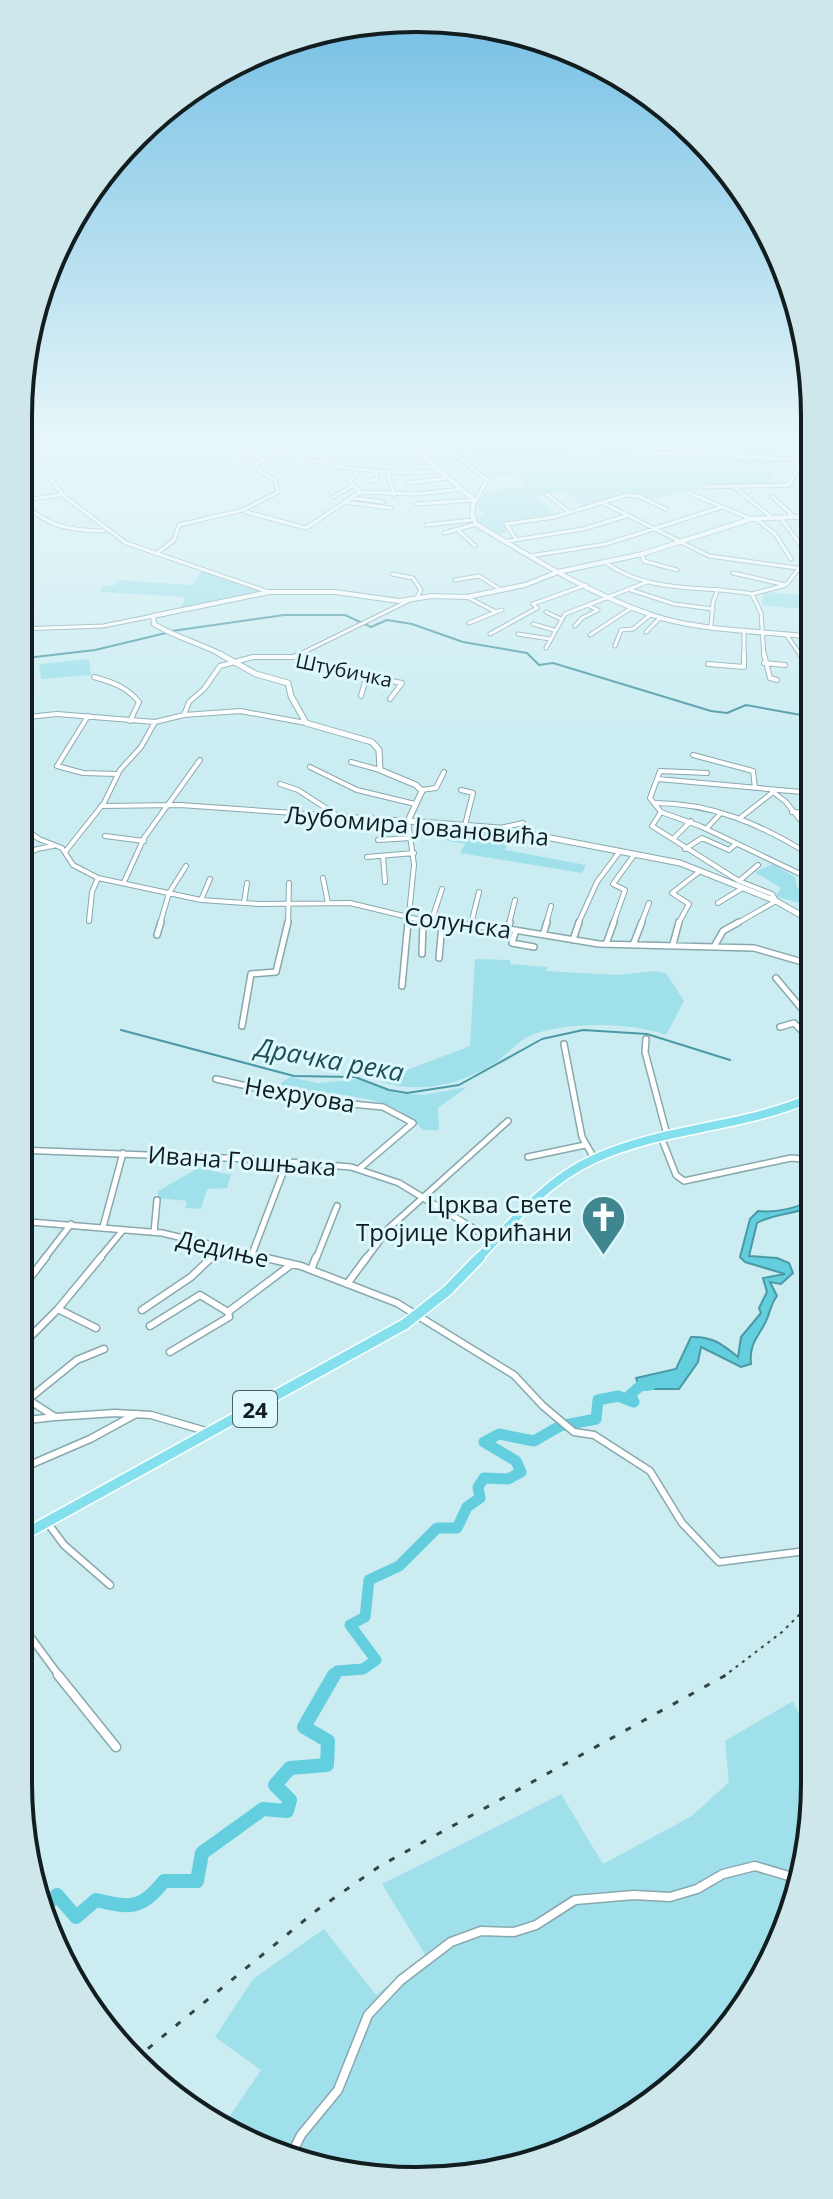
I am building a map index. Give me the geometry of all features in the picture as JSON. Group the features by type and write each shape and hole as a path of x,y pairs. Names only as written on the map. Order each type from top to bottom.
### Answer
{"main road":[{"name":"24","path":"32,1530 373,1344 454,1285 539,1195 595,1159 664,1136 763,1116 801,1102"}],"street":[{"path":"124,543 238,578 269,592"},
{"path":"156,555 171,543"},
{"path":"471,543 475,546"},
{"path":"510,543 608,598 650,615 801,636"},
{"path":"530,556 610,543"},
{"path":"295,657 408,601 502,591 563,571 606,563 678,543"},
{"path":"681,543 714,557 801,569"},
{"path":"781,543 791,559"},
{"path":"642,554 644,561 677,570"},
{"path":"606,563 623,575 649,582 752,594 786,585 801,569"},
{"path":"733,573 786,585"},
{"path":"392,574 413,578 421,590 416,599"},
{"path":"455,580 479,576 502,591"},
{"path":"546,648 565,614 649,582"},
{"path":"490,634 535,606 586,586"},
{"path":"630,589 674,604 713,609"},
{"path":"711,625 718,589"},
{"path":"32,629 84,630 122,626 153,616 269,592 335,592 408,601"},
{"path":"752,594 759,608 763,663 770,678 777,680"},
{"path":"467,597 496,612"},
{"path":"575,626 581,618 598,611 588,605"},
{"path":"590,635 631,608"},
{"path":"469,623 502,610"},
{"path":"546,612 561,619"},
{"path":"615,646 621,630 633,629 650,615"},
{"path":"153,616 154,624 166,633 205,645 256,674 288,683 291,696 306,723"},
{"path":"646,632 661,617"},
{"path":"533,624 554,630"},
{"path":"708,664 744,667 744,630"},
{"path":"518,634 550,639"},
{"path":"786,634 801,655"},
{"name":"Штубичка","path":"238,663 253,657 295,657 332,670 402,683 390,699"},
{"path":"184,715 189,702 204,689 220,666 238,663"},
{"path":"763,663 785,665"},
{"path":"94,677 120,684 137,697 139,702 130,721"},
{"path":"361,696 366,678"},
{"path":"32,717 57,714 155,722 184,715 240,711 290,719 372,742 379,750 380,770"},
{"path":"290,719 301,715"},
{"path":"88,716 57,766 83,773 118,774"},
{"path":"65,853 101,806 118,774 141,747 155,722"},
{"path":"693,755 716,758 721,764 753,771 755,788"},
{"path":"124,882 144,841 200,760"},
{"path":"351,762 380,770 421,790 436,788 444,772"},
{"path":"310,767 357,790 415,804"},
{"path":"707,773 660,771 650,798 661,812 708,827 801,875"},
{"path":"658,779 801,793"},
{"path":"280,784 298,790 335,815"},
{"path":"402,986 414,853 408,821 421,790"},
{"path":"461,790 473,793 465,825"},
{"path":"772,792 786,802 801,822"},
{"path":"740,818 772,792"},
{"path":"654,803 692,806 740,818 801,850"},
{"name":"Љубомира Јовановића","path":"101,806 167,805 514,828 680,863 776,901 801,915"},
{"path":"661,812 652,826 739,881 770,893 776,901 723,931 715,945"},
{"path":"792,812 801,812"},
{"path":"708,827 720,814"},
{"path":"674,838 691,821"},
{"path":"514,828 523,823"},
{"name":"Солунска","path":"32,835 62,848 73,865 98,878 201,900 369,906 442,925 508,929 606,944 754,948 801,962"},
{"path":"105,836 144,841"},
{"path":"378,840 411,838"},
{"path":"685,849 702,838 729,850 737,844"},
{"path":"37,849 39,839"},
{"path":"32,852 54,846"},
{"path":"573,940 586,898 620,851"},
{"path":"367,857 414,853"},
{"path":"606,944 625,890 613,884 634,855"},
{"path":"383,856 385,882"},
{"path":"739,881 758,865"},
{"path":"157,935 169,893 186,866"},
{"path":"673,944 680,917 689,904 672,893 700,871"},
{"path":"89,921 92,892 98,878"},
{"path":"323,878 328,903"},
{"path":"201,900 210,879"},
{"path":"244,903 247,883"},
{"path":"242,1026 251,974 276,972 287,942 289,883"},
{"path":"431,922 442,889"},
{"path":"718,903 741,889"},
{"path":"470,926 479,892"},
{"path":"508,929 515,900"},
{"path":"633,945 649,903"},
{"path":"543,935 551,906"},
{"path":"422,954 423,921"},
{"path":"439,958 442,925"},
{"path":"516,930 512,943 534,947"},
{"path":"776,978 801,1008"},
{"path":"780,1027 794,1023 801,1030"},
{"path":"646,1039 645,1052 676,1175 684,1181 794,1157 801,1159"},
{"path":"564,1044 585,1145 595,1159"},
{"name":"Нехруова","path":"216,1079 309,1100 383,1107 413,1123 358,1170"},
{"path":"347,1284 389,1228 508,1121"},
{"path":"528,1157 585,1145"},
{"name":"Ивана Гошњака","path":"32,1150 287,1162 358,1170 399,1183 495,1241"},
{"path":"103,1227 123,1153"},
{"path":"252,1254 287,1162"},
{"path":"154,1232 157,1200"},
{"path":"311,1270 337,1206"},
{"name":"Дедиње","path":"32,1222 154,1232 252,1254 311,1270 418,1314 514,1375 543,1406 574,1432 594,1435 650,1471 682,1523 719,1562 742,1562 801,1550"},
{"path":"32,1275 71,1224"},
{"path":"32,1335 58,1309 124,1229"},
{"path":"142,1310 191,1277 222,1247"},
{"path":"228,1312 292,1264"},
{"path":"150,1326 200,1295 228,1312"},
{"path":"58,1309 96,1328"},
{"path":"170,1352 229,1317 228,1312"},
{"path":"32,1396 77,1360 104,1349"},
{"path":"32,1399 55,1417"},
{"path":"32,1419 114,1411 179,1418 211,1432"},
{"path":"32,1464 139,1413"},
{"path":"47,1522 64,1545 110,1585"},
{"path":"32,1639 85,1712 116,1747"},
{"path":"295,2148 301,2135 338,2090 368,2015 401,1980 451,1942 481,1931 514,1932 536,1925 575,1900 634,1895 670,1897 697,1889 723,1874 755,1866 789,1876"}],"shaded area":[{"path":"202,570 263,591 182,607 185,597 100,592 103,586 113,586 118,580 192,585"},
{"path":"764,592 801,595 801,609 762,605"},
{"path":"89,659 91,675 41,679 39,664"},
{"path":"450,825 512,832 505,850 586,865 582,873 460,853 465,844 444,840"},
{"path":"773,864 795,877 797,888 801,890 801,902 778,897 776,895 781,888 755,872"},
{"path":"475,959 510,960 511,964 547,967 546,971 617,975 654,971 666,973 684,1001 666,1035 616,1026 559,1028 527,1037 493,1064 453,1082 410,1087 382,1082 470,1046"},
{"path":"290,1077 318,1083 358,1079 396,1093 423,1095 467,1087 438,1108 439,1130 423,1130 410,1117 376,1101 282,1086 281,1083"},
{"path":"205,1164 215,1164 213,1171 231,1175 227,1188 207,1189 201,1209 185,1208 187,1201 158,1198 158,1191"},
{"path":"801,1205 801,1211 757,1223 749,1256 777,1258 789,1263 793,1273 781,1284 770,1282 777,1296 753,1346 751,1364 741,1367 701,1347 698,1362 679,1389 640,1389 636,1378 676,1369 691,1337 716,1342 738,1357 741,1337 761,1313 759,1308 767,1292 763,1278 785,1274 745,1262 740,1257 750,1219 758,1211"},
{"path":"793,1701 801,1718 800,1808 794,1858 772,1930 736,1996 706,2036 651,2088 587,2127 540,2147 492,2160 442,2166 391,2166 341,2160 269,2138 229,2118 261,2070 215,2037 253,1979 324,1929 376,1995 426,1956 382,1884 561,1794 603,1864 692,1816 729,1782 725,1741"}],"waterway":[{"path":"172,631 284,615 345,615 371,627 387,620 412,624 463,642 527,653 539,665 553,663 711,711 727,713 746,705 801,715"},
{"path":"32,657 95,650 166,633"},
{"name":"Драчка река","path":"121,1030 294,1076 355,1077 389,1090 407,1093 459,1085 542,1039 583,1030 647,1034 730,1060"},
{"path":"333,1677 337,1671 363,1669 376,1660 350,1625 365,1617 369,1580 399,1566 437,1528 457,1528 467,1507 480,1498 478,1487 484,1478 508,1479 521,1472 516,1461 484,1442 499,1434 534,1441 560,1426 596,1419 598,1400 618,1396 634,1402 630,1395 640,1386 651,1385"},
{"path":"51,1901 57,1895 76,1917 96,1900 134,1904 148,1897 164,1881 197,1881 202,1853 263,1809 287,1811 290,1800 275,1785 290,1768 327,1765 328,1741 304,1727 334,1675"}],"railway":[{"path":"725,1676 782,1632 801,1613"},
{"path":"143,2052 317,1910 380,1866 725,1676"}],"place":[{"name":"Црква Свете Тројице Корићани","path":"603,1256"}]}
